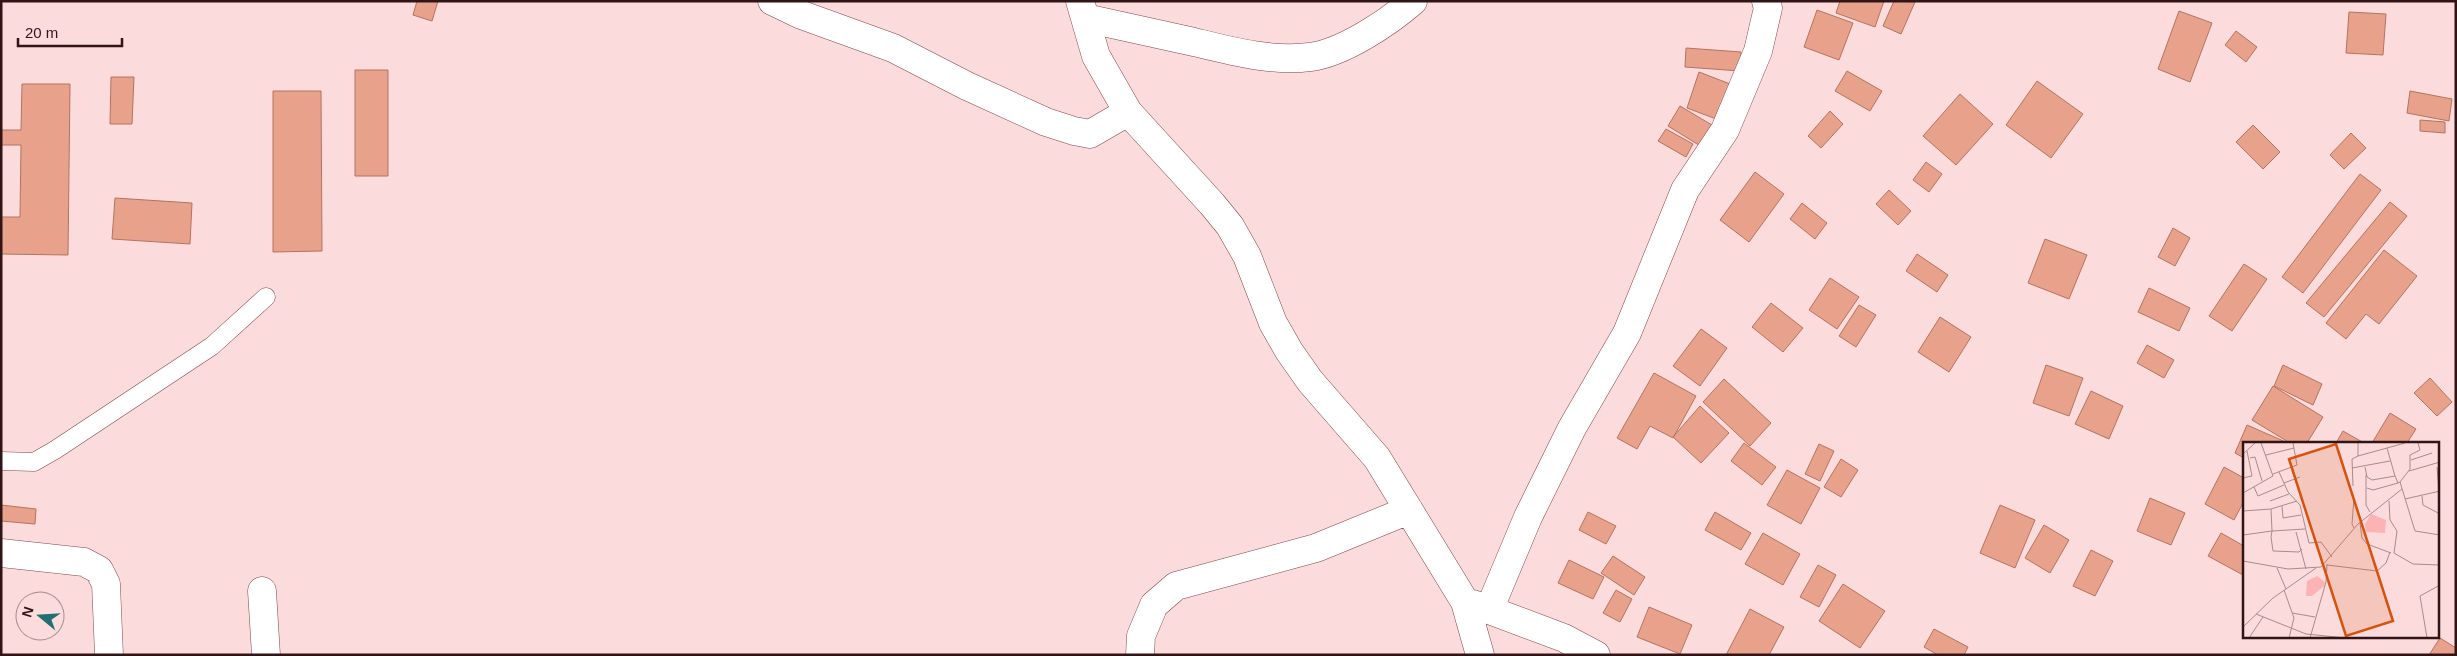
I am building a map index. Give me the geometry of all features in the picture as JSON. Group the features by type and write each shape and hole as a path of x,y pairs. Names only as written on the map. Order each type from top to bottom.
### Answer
{"street":[{"path":"772,1 799,14 893,48 967,86 1046,122 1074,132 1090,134 1107,126 1128,112"},
{"path":"1083,10 1242,53 1290,58 1312,57 1341,47 1388,22 1414,1"},
{"path":"1477,606 1528,517 1567,437 1627,333 1685,190 1724,130 1758,50 1768,8 1766,1"},
{"path":"1083,10 1096,56 1128,112 1230,226 1247,256 1273,323 1290,351 1310,381 1377,458 1409,510 1477,606 1480,655"},
{"path":"1140,655 1141,636 1154,605 1176,586 1316,548 1409,510"},
{"path":"1,553 84,562 99,570 106,584 109,655"},
{"path":"262,592 266,655"},
{"path":"1477,606 1564,638 1596,655"}],"lane":[{"path":"1,461 34,462 55,450 212,346 266,297"}],"building":[{"path":"417,1 438,1 432,21 413,15"},
{"path":"1840,1 1884,1 1875,27 1836,13"},
{"path":"1894,1 1915,2 1901,34 1883,26"},
{"path":"1817,10 1853,23 1839,60 1804,47"},
{"path":"2179,11 2212,23 2190,82 2158,69"},
{"path":"2349,12 2386,14 2383,55 2346,53"},
{"path":"2236,31 2257,47 2246,62 2225,45"},
{"path":"1686,48 1741,52 1740,71 1685,67"},
{"path":"355,70 388,70 388,176 355,176"},
{"path":"1847,71 1882,91 1870,111 1835,91"},
{"path":"1699,72 1738,87 1724,122 1687,108"},
{"path":"111,77 134,77 132,124 110,124"},
{"path":"2037,81 2083,114 2051,158 2006,125"},
{"path":"22,84 70,84 68,255 1,254 1,217 20,217 21,145 1,145 1,130 21,130"},
{"path":"273,91 321,91 322,251 273,252"},
{"path":"2410,91 2452,99 2449,121 2407,113"},
{"path":"1960,94 1993,124 1956,165 1923,136"},
{"path":"1680,106 1722,131 1710,152 1668,126"},
{"path":"1830,111 1843,124 1821,148 1808,136"},
{"path":"2420,120 2445,122 2445,133 2420,131"},
{"path":"2253,125 2280,152 2263,169 2236,142"},
{"path":"1666,129 1693,144 1686,157 1658,141"},
{"path":"2351,133 2366,148 2344,169 2330,155"},
{"path":"1926,162 1942,174 1929,192 1913,180"},
{"path":"1755,172 1784,194 1749,242 1720,220"},
{"path":"2360,174 2381,190 2303,293 2282,277"},
{"path":"1889,190 1911,211 1898,225 1876,204"},
{"path":"115,198 192,203 190,244 112,239"},
{"path":"2390,202 2407,216 2324,317 2306,303"},
{"path":"1802,203 1827,223 1815,239 1790,219"},
{"path":"2173,228 2190,238 2175,266 2158,257"},
{"path":"2045,239 2087,255 2069,299 2028,283"},
{"path":"2384,250 2417,276 2379,324 2366,314 2346,339 2326,323"},
{"path":"1917,254 1948,275 1937,292 1906,271"},
{"path":"2244,264 2267,279 2232,331 2209,316"},
{"path":"1830,278 1859,297 1837,329 1809,310"},
{"path":"2149,288 2190,308 2179,331 2138,312"},
{"path":"1771,303 1803,328 1783,352 1752,327"},
{"path":"1859,305 1876,315 1856,347 1839,336"},
{"path":"1940,317 1971,337 1949,372 1918,352"},
{"path":"1701,329 1727,348 1700,386 1673,366"},
{"path":"2147,345 2174,360 2164,378 2137,363"},
{"path":"2046,365 2083,378 2069,416 2033,403"},
{"path":"2283,365 2322,384 2313,405 2274,386"},
{"path":"1654,373 1696,396 1673,438 1650,426 1637,449 1617,438"},
{"path":"2430,378 2452,402 2437,416 2414,393"},
{"path":"1724,379 1771,423 1750,446 1703,402"},
{"path":"2273,386 2323,417 2308,442 2288,442 2252,420"},
{"path":"2091,391 2123,406 2109,439 2075,424"},
{"path":"1700,406 1729,433 1701,463 1673,437"},
{"path":"2390,413 2416,429 2408,442 2373,442"},
{"path":"2247,425 2286,442 2243,442 2243,457 2235,453"},
{"path":"2343,431 2362,442 2337,442"},
{"path":"1744,443 1776,467 1762,485 1731,461"},
{"path":"1819,444 1834,451 1820,481 1805,474"},
{"path":"1841,459 1858,470 1841,497 1824,487"},
{"path":"2224,467 2243,477 2243,503 2234,520 2205,504"},
{"path":"1787,470 1820,488 1801,524 1767,505"},
{"path":"2150,498 2185,513 2171,545 2137,531"},
{"path":"1,505 36,509 35,524 1,521"},
{"path":"2000,505 2035,520 2015,568 1980,553"},
{"path":"1588,512 1616,526 1606,544 1579,530"},
{"path":"1715,512 1751,533 1741,550 1705,530"},
{"path":"2044,525 2069,540 2050,573 2025,558"},
{"path":"1763,533 1800,554 1783,585 1745,564"},
{"path":"2221,533 2243,545 2243,575 2208,556"},
{"path":"2091,550 2113,561 2095,596 2073,586"},
{"path":"1613,556 1645,577 1634,595 1601,573"},
{"path":"1569,560 1604,577 1593,599 1558,583"},
{"path":"1818,565 1836,575 1819,607 1800,597"},
{"path":"1843,584 1885,611 1860,648 1819,621"},
{"path":"1616,590 1632,599 1620,622 1603,613"},
{"path":"1649,607 1692,625 1680,654 1637,637"},
{"path":"1750,609 1784,627 1769,655 1726,655"},
{"path":"1934,629 1968,647 1964,655 1938,655 1924,647"},
{"path":"2440,638 2456,648 2455,655 2429,655"}]}
